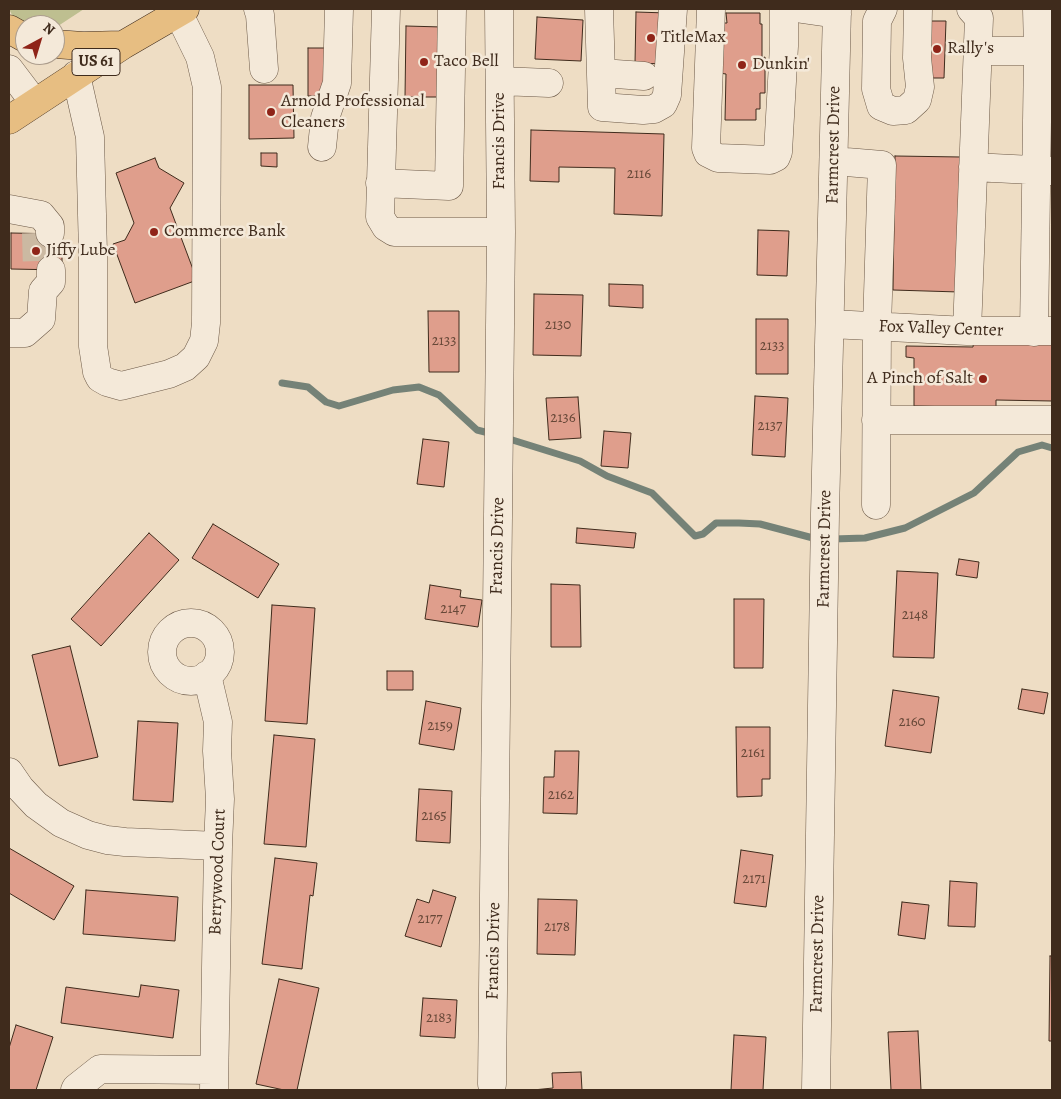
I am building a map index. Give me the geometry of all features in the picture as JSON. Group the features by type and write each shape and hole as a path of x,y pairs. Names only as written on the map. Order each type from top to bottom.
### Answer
{"main road":[{"name":"US 61","path":"9,120 76,74 182,10"},
{"path":"65,45 123,45"}],"street":[{"path":"258,9 264,69"},
{"path":"322,147 325,118 337,83 339,9"},
{"path":"386,9 380,217 386,227 394,232 501,232"},
{"path":"380,183 449,186 452,9"},
{"name":"Francis Drive","path":"492,1084 501,232 499,9"},
{"path":"599,9 602,107 643,110 654,109 663,104 667,96 673,9"},
{"path":"711,9 706,148 712,156 725,159 770,160 776,157 778,152 784,46 784,9"},
{"path":"802,9 836,21 876,39"},
{"path":"883,9 877,21 876,89 881,106 892,111 906,110 917,100 920,87 917,58 918,9"},
{"path":"967,331 979,18 972,9"},
{"path":"1037,9 1044,170 1043,332"},
{"path":"76,74 90,137 93,346 97,372 100,378 121,386 169,374 186,367 196,357 204,341 206,323 207,87 200,57 182,10"},
{"name":"Farmcrest Drive","path":"816,1090 825,514 831,324 836,21"},
{"path":"978,51 1038,51"},
{"path":"9,69 34,102"},
{"path":"601,73 644,76"},
{"path":"500,81 549,83"},
{"path":"834,161 882,164 877,327 876,505"},
{"path":"973,167 1044,170"},
{"path":"9,209 42,227"},
{"path":"9,333 25,333 41,319 43,277"},
{"name":"Fox Valley Center","path":"831,324 967,331 1043,332"},
{"path":"876,420 1052,420"},
{"name":"Berrywood Court","path":"75,1090 100,1069 214,1080 220,800 217,751 218,722 207,675"},
{"path":"9,772 20,788 36,805 61,823 88,835 125,842 218,846"}],"green space":[{"path":"9,9 84,9 65,21 65,15 15,15 15,18"}],"building":[{"name":"TitleMax","path":"636,12 667,13 666,64 635,63"},
{"name":"Dunkin'","path":"726,13 760,13 760,24 762,24 762,58 765,57 765,93 760,93 760,109 756,109 756,120 725,120 726,74 719,73 722,23 727,23"},
{"path":"537,17 583,20 581,61 535,59"},
{"name":"Rally's","path":"930,21 946,21 944,78 928,78"},
{"name":"Taco Bell","path":"406,26 442,27 441,97 405,97"},
{"path":"308,48 331,48 331,96 308,96"},
{"name":"Arnold Professional Cleaners","path":"249,85 293,85 294,138 249,139"},
{"path":"531,130 664,134 662,216 614,214 615,168 559,167 559,182 530,181"},
{"path":"261,153 277,153 277,167 261,166"},
{"path":"895,156 961,157 959,292 893,290"},
{"name":"Commerce Bank","path":"155,158 159,168 184,183 170,208 197,280 135,303 113,244 125,240 134,223 116,173"},
{"path":"758,230 789,231 787,276 757,275"},
{"name":"Jiffy Lube","path":"11,233 62,234 62,270 11,269"},
{"path":"609,284 643,285 643,308 609,306"},
{"path":"534,294 583,295 581,356 533,355"},
{"path":"428,311 459,311 459,372 429,372"},
{"path":"756,319 788,319 788,374 756,374"},
{"name":"A Pinch of Salt","path":"974,338 1052,339 1052,401 996,400 996,408 914,406 914,358 906,357 906,346 973,347"},
{"path":"755,396 788,398 785,457 752,455"},
{"path":"578,397 581,438 549,440 546,398"},
{"path":"604,431 631,433 628,468 601,466"},
{"path":"423,439 449,442 444,487 417,484"},
{"path":"213,524 279,564 258,598 192,558"},
{"path":"577,528 636,533 634,548 576,543"},
{"path":"149,533 179,560 101,646 71,619"},
{"path":"959,559 979,562 977,578 956,575"},
{"path":"897,571 938,573 934,658 893,657"},
{"path":"551,584 580,585 581,647 551,647"},
{"path":"430,585 461,590 460,597 482,600 478,627 425,619"},
{"path":"734,599 764,599 763,668 734,668"},
{"path":"272,605 315,608 307,724 265,721"},
{"path":"70,646 98,757 59,766 32,655"},
{"path":"387,671 413,671 413,690 387,690"},
{"path":"1022,689 1048,693 1044,714 1018,709"},
{"path":"893,690 939,697 931,753 885,746"},
{"path":"426,701 461,708 454,750 419,744"},
{"path":"138,721 178,723 173,802 133,800"},
{"path":"736,727 770,727 770,779 762,779 762,796 737,797"},
{"path":"274,735 315,739 306,847 264,844"},
{"path":"555,751 579,751 577,814 543,813 544,777 554,777"},
{"path":"419,789 452,791 450,843 416,841"},
{"path":"9,848 74,886 54,920 9,893"},
{"path":"741,850 773,855 766,907 734,903"},
{"path":"275,858 317,863 313,896 310,895 302,969 262,964"},
{"path":"950,881 977,883 975,927 948,926"},
{"path":"86,890 178,897 175,941 83,934"},
{"path":"433,890 456,897 441,947 405,936 417,899 429,903"},
{"path":"538,899 577,900 575,955 537,954"},
{"path":"902,902 929,905 925,939 898,935"},
{"path":"1050,956 1052,956 1052,1041 1049,1041"},
{"path":"279,979 319,988 297,1090 284,1090 256,1084"},
{"path":"141,985 179,990 173,1038 61,1023 66,987 139,997"},
{"path":"423,998 457,1000 455,1038 420,1036"},
{"path":"16,1025 53,1037 36,1090 9,1090 9,1048"},
{"path":"918,1031 921,1090 891,1090 888,1032"},
{"path":"734,1035 766,1037 763,1090 731,1090"},
{"path":"581,1072 582,1090 533,1090 553,1088 552,1073"}],"waterway":[{"path":"282,383 308,387 326,402 339,406 393,390 419,387 439,395 477,430 493,434"},
{"path":"506,438 580,461 607,476 652,493 695,536 703,534 716,523 739,523 760,524 813,538"},
{"path":"833,539 865,538 905,528 974,493 1018,452 1042,445 1052,448"}],"tunnel":[{"path":"36,233 37,269"}],"place":[{"name":"TitleMax","path":"651,38"},
{"name":"Rally's","path":"937,49"},
{"name":"Taco Bell","path":"424,62"},
{"name":"Dunkin'","path":"742,65"},
{"name":"Arnold Professional Cleaners","path":"271,112"},
{"name":"Commerce Bank","path":"154,232"},
{"name":"Jiffy Lube","path":"36,251"},
{"name":"A Pinch of Salt","path":"983,379"}]}
